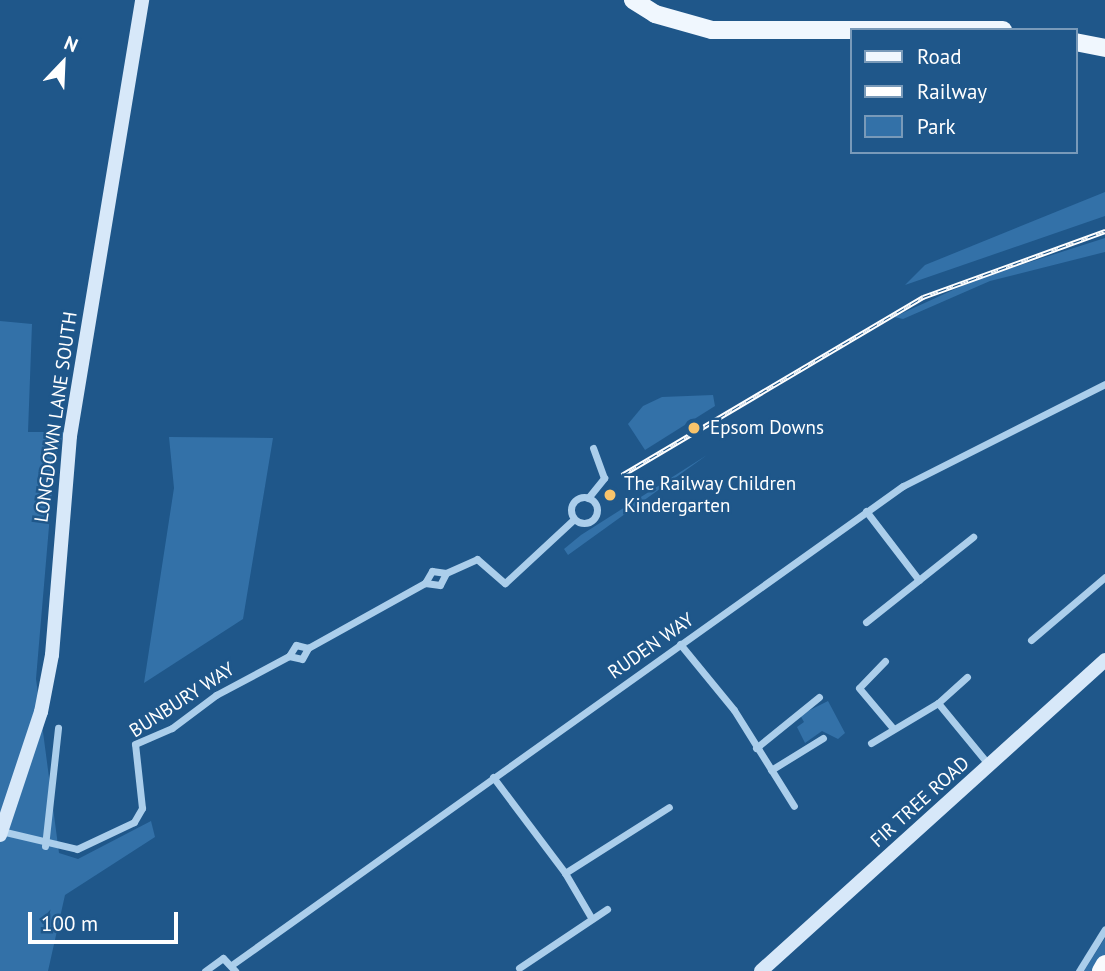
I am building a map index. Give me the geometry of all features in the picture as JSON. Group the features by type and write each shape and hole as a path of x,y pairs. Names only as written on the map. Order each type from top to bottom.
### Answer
{"highway":[{"path":"1101,971 1105,964"}],"main road":[{"name":"LONGDOWN LANE SOUTH","path":"1,833 41,712 52,655 70,436 142,0"},
{"path":"633,0 655,14 712,30 850,30"},
{"path":"1077,42 1105,48"},
{"name":"FIR TREE ROAD","path":"761,971 1105,660"}],"street":[{"name":"RUDEN WAY","path":"205,971 217,958 234,968 493,777 866,511 938,463 1105,384"},
{"name":"BUNBURY WAY","path":"574,519 572,505 587,498 604,478 593,449"},
{"name":"BUNBURY WAY","path":"574,519 587,523 595,516 587,498"},
{"path":"866,511 919,580"},
{"name":"BUNBURY WAY","path":"289,656 302,659 308,648 425,583 432,571 446,573 477,559 505,583 574,519"},
{"path":"866,622 973,537"},
{"name":"BUNBURY WAY","path":"425,583 440,585 446,573"},
{"path":"1031,640 1105,577"},
{"path":"680,644 734,709 794,806"},
{"name":"BUNBURY WAY","path":"1,833 45,845 77,849 134,822 142,813 135,744 289,656 296,645 308,648"},
{"path":"885,661 859,688 892,727"},
{"path":"871,743 892,727 902,728 938,703 967,677"},
{"path":"756,748 819,697"},
{"path":"938,703 990,765"},
{"path":"45,845 58,728"},
{"path":"771,769 823,738"},
{"path":"493,777 565,873 592,919"},
{"path":"565,873 669,807"},
{"path":"519,968 607,909"},
{"path":"1079,971 1105,929"}],"green space":[{"path":"1105,192 1105,216 905,285 925,265"},
{"path":"1105,238 1105,252 990,281 903,319 894,317 977,279"},
{"path":"0,321 32,324 28,432 65,432 55,456 36,679 59,853 78,859 151,821 155,837 65,895 48,971 0,971"},
{"path":"713,395 715,406 645,450 628,424 643,406 662,397"},
{"path":"169,437 273,438 243,619 144,683 174,488"},
{"path":"707,455 568,555 564,549 581,535"},
{"path":"828,701 845,733 838,739 822,731 805,743 797,727 804,722 800,715"},
{"path":"1105,938 1105,955 1095,971 1084,971"}],"railway":[{"path":"622,475 923,297 1105,231"}],"place":[{"name":"Epsom Downs","path":"694,428"},
{"name":"The Railway Children Kindergarten","path":"610,495"}]}
